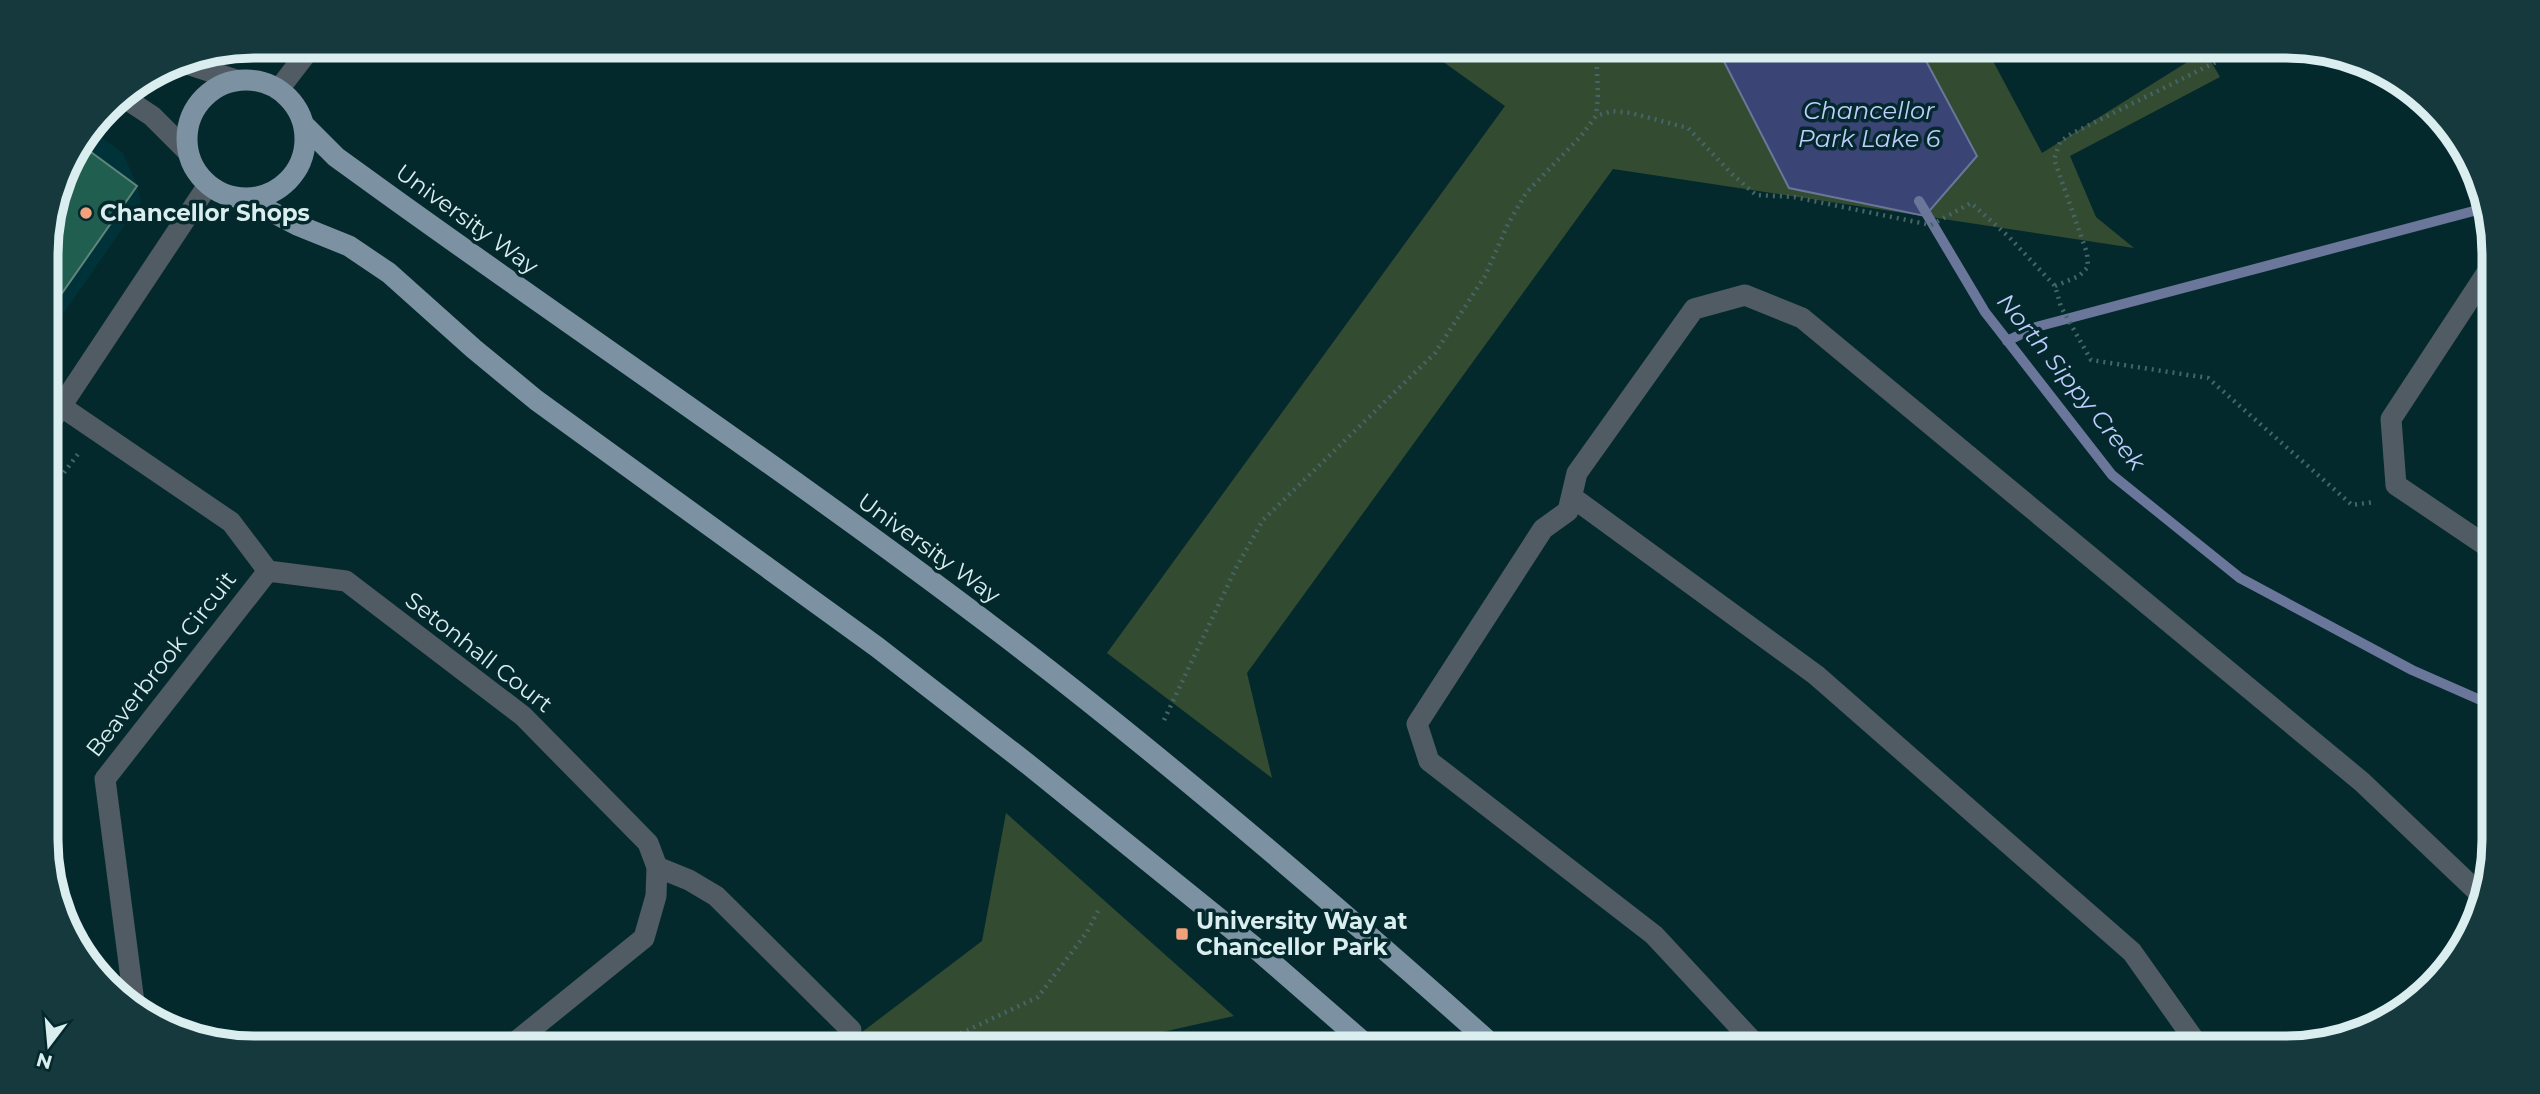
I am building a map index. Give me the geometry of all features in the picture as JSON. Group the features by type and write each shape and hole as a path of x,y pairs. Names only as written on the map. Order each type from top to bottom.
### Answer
{"main road":[{"path":"250,79 279,89 299,111 304,125 306,143 302,160 293,176 264,196 246,198 226,195 208,185 195,170 187,152 186,132 191,114 202,98 217,86 236,80 250,79"},
{"name":"University Way","path":"304,125 336,157 778,470 999,632 1201,794 1482,1036"},
{"path":"246,198 297,225 349,246 389,273 536,400 877,647 1030,765 1253,946 1356,1036"}],"street":[{"path":"279,89 303,58"},
{"path":"196,67 236,80"},
{"path":"130,102 152,116 187,152"},
{"path":"58,412 208,185"},
{"path":"2482,280 2392,419 2396,485 2482,543"},
{"path":"1748,1036 1654,935 1429,761 1418,724 1543,529 1568,511 1577,473 1694,309 1745,295 1802,318 2312,739 2362,782 2475,890"},
{"path":"62,407 231,522 268,570"},
{"path":"1572,497 1816,675 1908,755 2132,952 2192,1036"},
{"name":"Setonhall Court","path":"268,570 346,581 523,716 648,843 657,867"},
{"name":"Beaverbrook Circuit","path":"133,995 105,779 268,570"},
{"path":"523,1036 644,938 656,897 657,867 689,880 716,896 851,1030"}],"path":[{"path":"1596,58 1596,117"},
{"path":"2054,286 2079,276 2088,267 2087,253 2054,159 2060,142 2071,134 2224,58"},
{"path":"1164,720 1236,568 1263,520 1435,353 1485,276 1508,224 1526,193 1596,117 1612,111 1631,113 1688,128 1731,174 1756,195 1794,197 1931,225 1971,203 2009,237 2054,286 2061,307 2091,360 2208,378 2352,505 2377,501 2396,485"},
{"path":"58,481 96,431"},
{"path":"952,1036 1038,997 1087,932 1098,911"}],"shaded area":[{"name":"Chancellor Shops","path":"98,135 123,153 141,202 58,321 58,241 64,203 84,156"}],"green space":[{"path":"1438,58 1991,58 2042,153 2194,58 2209,58 2220,77 2070,156 2096,217 2134,248 1613,169 1247,673 1272,778 1107,653 1505,106"},
{"path":"1006,813 1234,1016 1145,1036 857,1036 982,941"}],"water":[{"name":"Chancellor Park Lake 6","path":"1722,58 1924,58 1977,156 1925,216 1789,188"}],"building":[{"name":"Chancellor Shops","path":"88,150 137,186 58,299 58,241 64,203"}],"waterway":[{"name":"North Sippy Creek","path":"1919,201 1985,312 2112,475 2240,578 2412,670 2482,701"},
{"path":"2007,341 2036,327 2477,210"}],"place":[{"name":"Chancellor Shops","path":"86,213"},
{"name":"University Way at Chancellor Park","path":"1182,934"}]}
